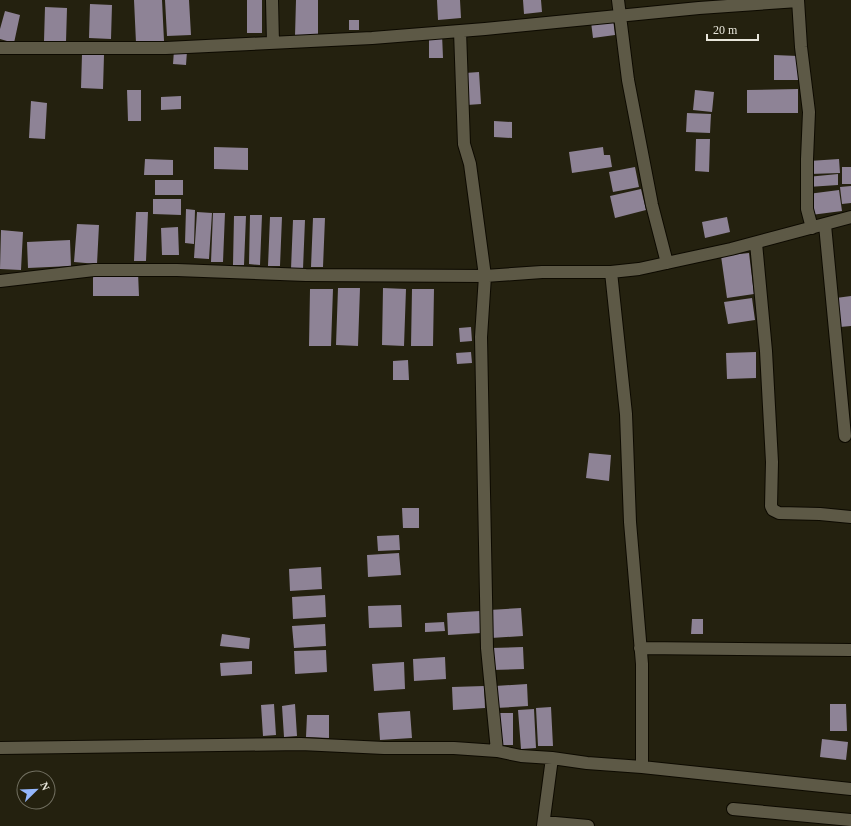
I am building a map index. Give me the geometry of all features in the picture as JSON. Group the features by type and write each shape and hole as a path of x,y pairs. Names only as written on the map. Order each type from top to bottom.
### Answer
{"street":[{"path":"272,0 273,43"},
{"path":"618,0 628,80 652,205 667,263"},
{"path":"0,48 166,48 372,38 699,8 798,1 801,46 809,112 807,209 812,228"},
{"path":"460,31 464,144 470,164 485,276 481,337 487,640 497,751"},
{"path":"0,281 94,270 177,270 336,276 485,276 542,272 611,272 639,269 756,243 851,217"},
{"path":"824,224 845,436"},
{"path":"756,243 766,351 772,462 771,506 778,513 820,514 851,517"},
{"path":"611,272 626,414 630,522 640,648 642,767"},
{"path":"640,648 851,650"},
{"path":"0,748 301,744 384,748 454,748 497,751 521,756 851,789"},
{"path":"552,758 543,824 588,826"},
{"path":"733,809 851,820"}],"building":[{"path":"134,0 162,0 164,41 136,43"},
{"path":"165,0 189,0 191,35 167,36"},
{"path":"247,0 262,0 262,33 247,33"},
{"path":"296,0 318,0 318,37 295,36"},
{"path":"437,0 460,0 461,18 438,20"},
{"path":"523,0 541,0 542,12 524,14"},
{"path":"90,4 112,5 111,39 89,38"},
{"path":"45,7 67,8 66,42 44,41"},
{"path":"5,11 20,15 14,43 0,39 0,29"},
{"path":"613,19 615,35 593,38 591,22"},
{"path":"349,20 359,20 359,30 349,30"},
{"path":"429,34 442,34 443,58 429,58"},
{"path":"174,50 187,51 186,65 173,64"},
{"path":"82,54 104,55 103,89 81,88"},
{"path":"774,55 798,56 798,80 774,80"},
{"path":"479,72 481,104 467,105 465,73"},
{"path":"798,89 798,113 747,113 747,90"},
{"path":"127,90 141,90 141,121 128,121"},
{"path":"695,90 714,92 712,112 693,110"},
{"path":"181,96 181,109 161,110 161,97"},
{"path":"31,101 47,103 45,139 29,138"},
{"path":"687,113 711,114 710,133 686,132"},
{"path":"494,121 512,122 512,138 494,137"},
{"path":"696,139 710,139 709,172 695,171"},
{"path":"214,147 248,148 248,170 214,169"},
{"path":"603,147 604,155 610,155 612,167 572,173 569,152"},
{"path":"145,159 173,160 173,175 144,175"},
{"path":"839,159 840,173 810,174 809,161"},
{"path":"635,167 639,187 613,192 609,172"},
{"path":"842,167 851,167 851,184 842,184"},
{"path":"838,174 838,185 808,187 807,177"},
{"path":"155,180 183,180 183,195 155,195"},
{"path":"851,186 851,203 842,204 840,187"},
{"path":"641,189 646,210 615,218 610,196"},
{"path":"839,190 842,211 811,215 808,194"},
{"path":"153,199 181,199 181,215 153,214"},
{"path":"186,209 195,210 194,244 185,243"},
{"path":"136,212 148,212 146,261 134,261"},
{"path":"197,212 212,213 209,259 194,258"},
{"path":"213,213 225,213 223,262 211,262"},
{"path":"250,215 262,215 260,265 249,264"},
{"path":"234,216 246,216 244,265 233,265"},
{"path":"270,217 282,217 280,266 268,266"},
{"path":"727,217 730,232 705,238 702,222"},
{"path":"313,218 325,218 323,267 311,267"},
{"path":"293,220 305,220 303,269 291,269"},
{"path":"77,224 99,225 97,264 74,262"},
{"path":"178,227 179,255 162,255 161,228"},
{"path":"1,230 23,232 21,270 0,269"},
{"path":"70,240 71,266 28,268 27,242"},
{"path":"749,253 754,294 727,298 721,256"},
{"path":"138,272 139,296 93,296 93,273"},
{"path":"338,288 360,288 358,346 336,345"},
{"path":"383,288 406,289 404,346 382,345"},
{"path":"310,289 333,289 331,346 309,346"},
{"path":"412,289 434,289 433,346 411,346"},
{"path":"851,296 851,326 840,327 836,298"},
{"path":"752,298 755,320 728,324 724,302"},
{"path":"471,327 472,341 460,342 459,328"},
{"path":"471,352 472,363 457,364 456,353"},
{"path":"756,352 756,378 727,379 726,353"},
{"path":"408,360 409,380 393,380 393,361"},
{"path":"589,453 611,455 609,481 586,478"},
{"path":"402,508 419,508 419,528 403,528"},
{"path":"399,535 400,550 378,551 377,536"},
{"path":"399,553 401,575 368,577 367,555"},
{"path":"321,567 322,589 290,591 289,569"},
{"path":"325,595 326,617 293,619 292,597"},
{"path":"401,605 402,627 369,628 368,606"},
{"path":"521,608 523,636 491,638 489,610"},
{"path":"480,611 481,633 448,635 447,613"},
{"path":"692,619 703,619 703,634 691,634"},
{"path":"444,622 445,631 425,632 425,623"},
{"path":"325,624 326,646 294,648 292,626"},
{"path":"222,634 250,638 249,649 220,646"},
{"path":"523,647 524,669 492,670 491,648"},
{"path":"326,650 327,672 295,674 294,651"},
{"path":"445,657 446,679 414,681 413,659"},
{"path":"252,661 252,674 221,676 220,663"},
{"path":"404,662 405,689 374,691 372,664"},
{"path":"527,684 528,706 496,708 495,686"},
{"path":"484,686 485,708 453,710 452,687"},
{"path":"274,704 276,735 263,736 261,705"},
{"path":"295,704 297,736 284,737 282,706"},
{"path":"830,704 846,704 847,731 830,731"},
{"path":"551,707 553,746 538,746 536,708"},
{"path":"534,709 536,748 521,749 518,710"},
{"path":"410,711 412,738 380,740 378,713"},
{"path":"499,713 513,713 513,745 499,745"},
{"path":"307,715 329,715 329,738 306,737"},
{"path":"822,739 848,742 846,760 820,757"}]}
